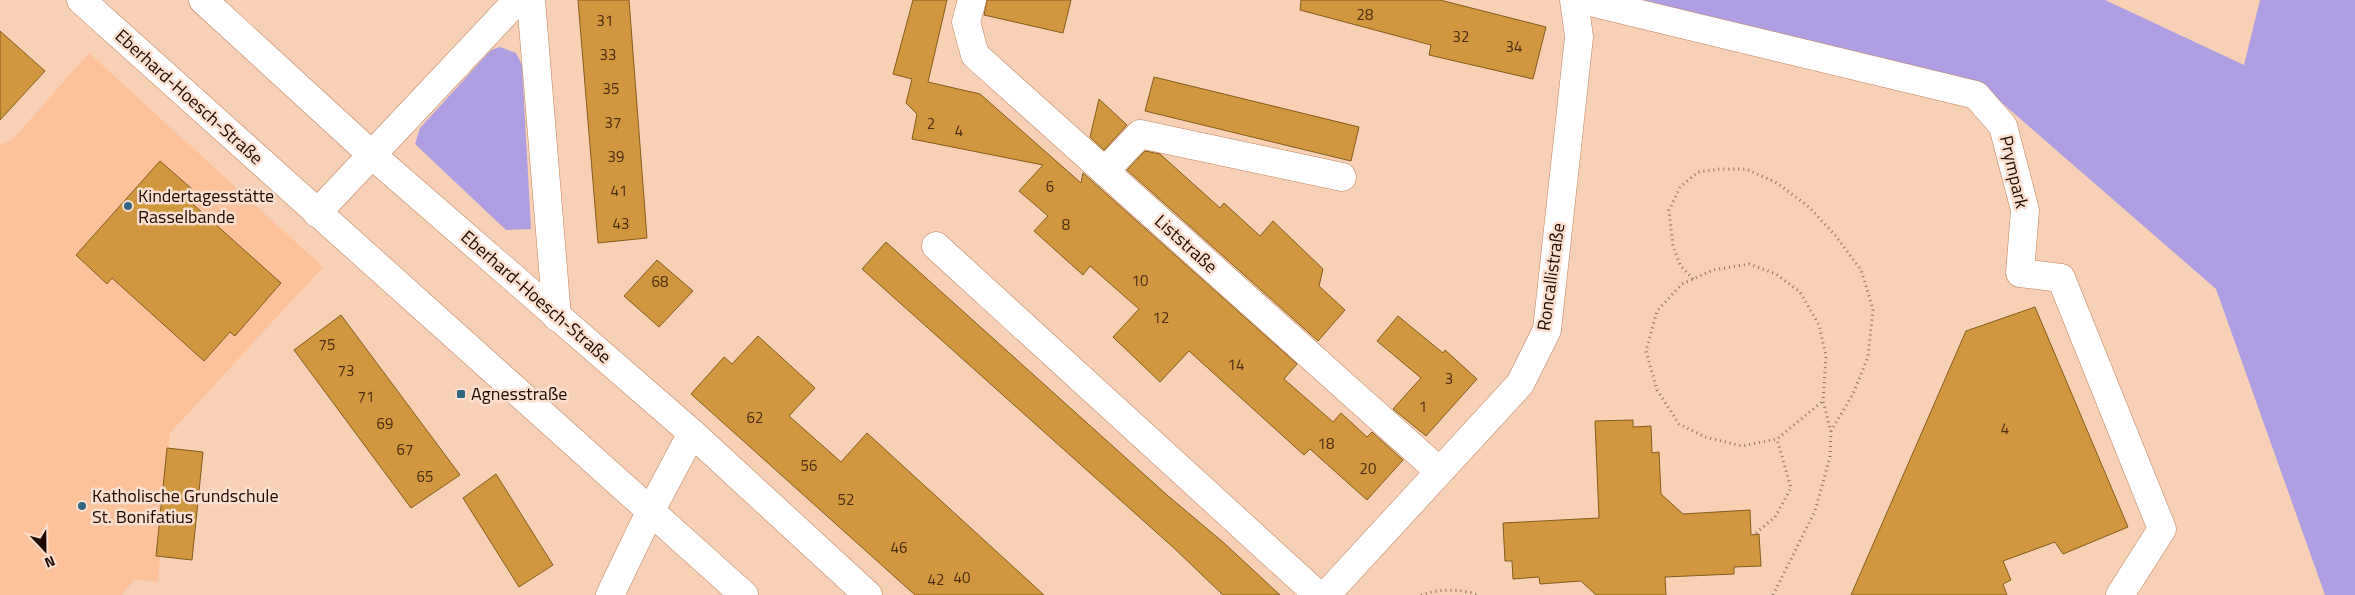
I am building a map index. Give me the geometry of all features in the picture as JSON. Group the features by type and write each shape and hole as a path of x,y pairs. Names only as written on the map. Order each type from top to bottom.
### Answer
{"street":[{"name":"Eberhard-Hoesch-Straße","path":"81,0 744,595"},
{"name":"Eberhard-Hoesch-Straße","path":"203,0 372,155 692,433 868,595"},
{"path":"317,213 511,6 514,0"},
{"path":"531,0 557,317"},
{"name":"Liststraße","path":"972,0 966,22 975,55 1439,471"},
{"name":"Roncallistraße","path":"1326,595 1520,384 1547,330 1579,37 1574,0"},
{"name":"Prympark","path":"1582,0 1976,95 2003,126 2025,210 2020,273 2061,278 2162,529 2120,595"},
{"path":"1105,172 1140,134 1342,177"},
{"path":"936,246 1318,595"},
{"path":"610,595 650,510 692,433"}],"path":[{"path":"1693,279 1680,266 1673,246 1669,210 1680,187 1698,172 1720,168 1746,169 1762,176 1777,183 1809,207 1836,235 1861,270 1873,309 1868,357 1853,394 1831,432"},
{"path":"1773,595 1815,511 1830,457 1831,432 1823,401 1826,356 1819,325 1800,292 1776,274 1749,264 1713,270 1682,284 1657,311 1646,351 1657,390 1679,424 1705,437 1742,446 1777,439 1823,401"},
{"path":"1756,532 1775,517 1791,488 1777,439"},
{"path":"1421,595 1430,591 1463,590 1479,595"}],"shaded area":[{"path":"1603,0 2105,0 2244,65 2260,0 2355,0 2355,595 2325,595 2216,289 1986,89"},
{"path":"500,47 516,53 522,65 531,229 506,230 415,144 420,128 491,50"},
{"name":"Kindertagesstätte Rasselbande","path":"89,53 323,267 170,433 158,582 135,579 122,595 0,595 0,145 13,139"}],"building":[{"path":"578,0 629,0 647,238 598,243"},
{"path":"913,0 947,0 928,82 980,94 1081,183 1083,173 1297,364 1284,379 1333,422 1341,413 1367,437 1372,432 1403,460 1367,500 1310,449 1304,455 1189,351 1160,382 1113,337 1139,309 1090,266 1083,275 1034,231 1048,216 1019,191 1043,165 912,139 917,114 906,103 912,79 893,74"},
{"path":"987,0 1071,0 1063,33 984,15"},
{"path":"1301,0 1440,0 1546,27 1533,79 1429,55 1431,45 1300,10"},
{"path":"0,31 45,71 0,120"},
{"path":"1154,77 1359,127 1351,161 1145,111"},
{"path":"1099,99 1127,125 1104,150 1090,137"},
{"path":"1145,151 1160,154 1220,208 1224,203 1260,236 1273,221 1323,269 1319,286 1345,310 1318,341 1127,170"},
{"path":"160,161 192,189 185,197 281,283 235,336 230,332 204,361 112,278 107,284 76,255"},
{"path":"886,242 1280,595 1223,595 1175,549 862,269"},
{"path":"657,260 693,291 659,327 624,296"},
{"path":"2035,307 2128,527 2063,554 2055,542 2003,561 2011,580 2003,584 2007,595 1851,595 1966,331"},
{"path":"341,315 460,475 411,508 294,350"},
{"path":"1398,316 1443,353 1445,350 1477,379 1426,436 1393,409 1421,378 1377,341"},
{"path":"758,336 815,388 789,416 841,462 867,433 1044,595 915,595 691,394 724,357 732,364"},
{"path":"1633,420 1633,427 1651,426 1652,453 1659,452 1661,494 1683,514 1750,510 1751,535 1759,534 1761,566 1734,567 1734,574 1665,577 1666,595 1596,595 1581,581 1540,584 1539,577 1513,579 1512,561 1505,561 1503,523 1599,518 1595,421"},
{"path":"167,448 203,452 192,560 156,556"},
{"path":"496,474 553,565 519,587 463,498"}],"place":[{"name":"Kindertagesstätte Rasselbande","path":"128,206"},
{"name":"Agnesstraße","path":"461,394"},
{"name":"Katholische Grundschule St. Bonifatius","path":"82,506"}]}
